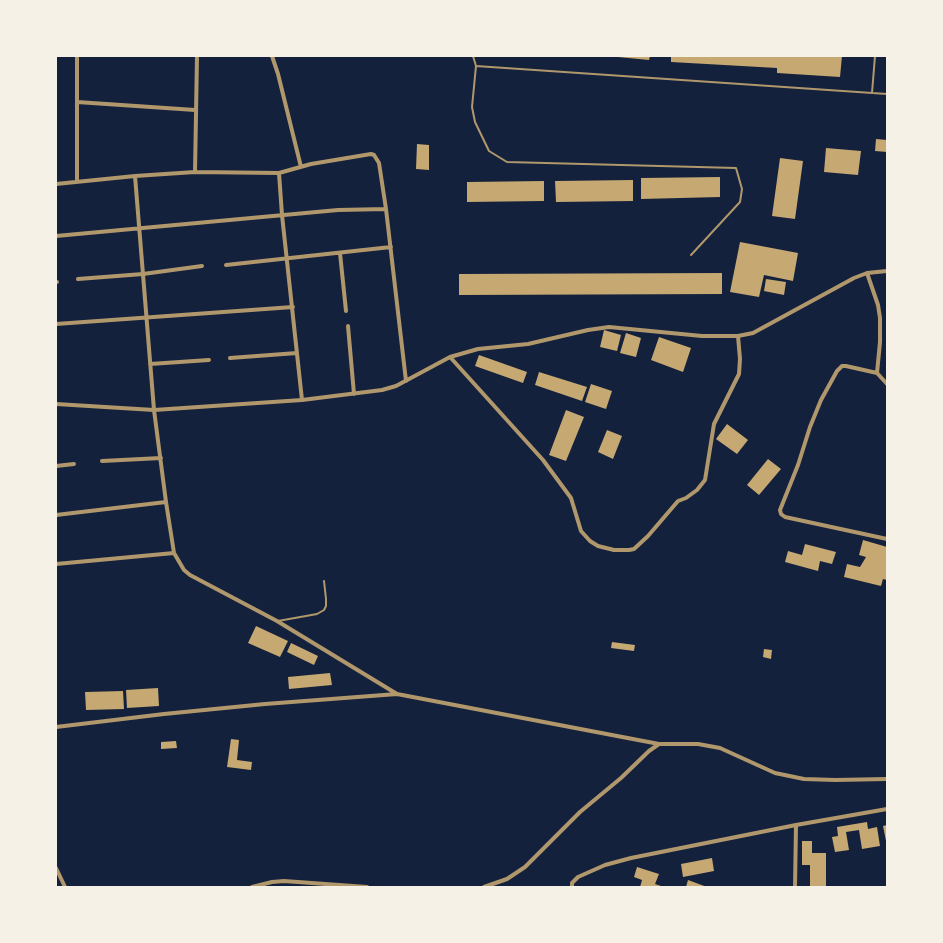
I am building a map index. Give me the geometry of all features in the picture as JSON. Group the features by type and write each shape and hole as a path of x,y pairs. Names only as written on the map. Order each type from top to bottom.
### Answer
{"street":[{"path":"77,56 77,182"},
{"path":"195,172 197,56"},
{"path":"272,56 278,74 301,167"},
{"path":"77,102 195,110"},
{"path":"56,184 195,172 279,173 301,167 370,154 374,155 379,163 386,209 406,381"},
{"path":"279,173 282,215 302,400"},
{"path":"135,176 154,410 174,553 184,570 190,575 277,621 397,694"},
{"path":"56,236 338,210 386,209"},
{"path":"226,265 391,247"},
{"path":"340,253 346,311"},
{"path":"78,279 143,274 202,266"},
{"path":"56,404 154,410 302,400 354,394 382,390 396,386 450,357 478,349 528,344 588,330 609,328 702,336 738,336 753,333 854,278 867,273 887,272"},
{"path":"867,273 878,306 880,318 880,342 877,373"},
{"path":"56,324 293,307"},
{"path":"348,326 354,394"},
{"path":"450,357 543,460 571,498 580,531 590,541 598,546 614,550 634,550 678,501 686,498 697,490 705,480 714,424 739,374 740,359 738,336"},
{"path":"880,342 887,343"},
{"path":"230,358 297,354"},
{"path":"150,364 209,360"},
{"path":"887,384 877,373 846,366 842,366 837,371 820,400 798,466 780,510 781,514 784,516 887,538"},
{"path":"102,461 161,458"},
{"path":"56,466 74,464"},
{"path":"56,515 166,502"},
{"path":"56,564 174,553"},
{"path":"56,727 219,708 397,694 659,744 698,744 720,748 775,773 804,779 887,779"},
{"path":"484,887 507,879 525,866 580,812 621,778 649,751 659,744"},
{"path":"572,887 572,883 578,877 605,865 631,858 796,825 887,809"},
{"path":"795,887 796,825"},
{"path":"56,868 65,887"},
{"path":"252,887 272,882 284,881 367,887"}],"lane":[{"path":"473,56 476,66 472,107 475,122 489,151 507,162 736,168 742,189 740,202 691,255"},
{"path":"872,93 875,56"},
{"path":"476,66 887,94"},
{"path":"277,621 318,614 324,610 326,599 324,581"}],"building":[{"path":"618,56 650,56 649,60"},
{"path":"671,56 842,56 840,77 777,73 777,68 671,62"},
{"path":"876,139 887,140 887,152 875,151"},
{"path":"417,144 429,145 429,170 416,169"},
{"path":"826,148 861,151 858,175 824,172"},
{"path":"780,158 803,161 795,219 772,216"},
{"path":"720,177 720,197 641,199 641,178"},
{"path":"633,180 633,201 556,202 555,181"},
{"path":"544,181 544,201 467,202 467,182"},
{"path":"740,242 798,253 793,281 764,275 759,297 730,292"},
{"path":"722,273 722,294 459,295 459,274"},
{"path":"766,279 786,282 784,295 764,291"},
{"path":"604,330 621,335 617,351 600,347"},
{"path":"626,333 641,338 636,357 620,353"},
{"path":"659,337 691,348 683,372 651,360"},
{"path":"479,355 527,372 523,383 475,366"},
{"path":"539,372 587,387 582,401 535,385"},
{"path":"591,384 612,391 606,409 585,402"},
{"path":"566,410 584,417 566,461 549,455"},
{"path":"727,424 748,440 737,454 716,439"},
{"path":"607,430 622,436 613,459 598,452"},
{"path":"768,459 781,469 759,495 747,485"},
{"path":"863,540 887,547 887,580 883,579 881,586 844,577 847,564 860,567 866,557 859,555"},
{"path":"805,544 836,552 832,564 820,561 818,571 785,562 788,551 802,555"},
{"path":"256,626 288,641 280,657 248,643"},
{"path":"612,642 635,645 634,651 611,648"},
{"path":"291,643 318,656 314,665 287,652"},
{"path":"764,649 772,650 771,659 763,657"},
{"path":"330,673 332,685 289,689 288,677"},
{"path":"158,688 159,706 127,708 126,690"},
{"path":"123,691 124,709 86,710 85,692"},
{"path":"231,739 239,740 237,760 252,762 251,770 227,767"},
{"path":"176,741 177,748 161,749 161,742"},
{"path":"867,822 868,829 877,827 880,846 862,849 859,830 846,832 849,850 835,852 832,837 838,836 837,827"},
{"path":"887,825 887,840 886,841 883,826"},
{"path":"802,841 812,841 812,853 826,853 826,887 810,887 810,865 802,865"},
{"path":"712,858 714,871 683,877 681,864"},
{"path":"637,867 659,874 655,884 664,887 640,887 642,880 634,877"},
{"path":"688,880 707,887 686,887"}]}
